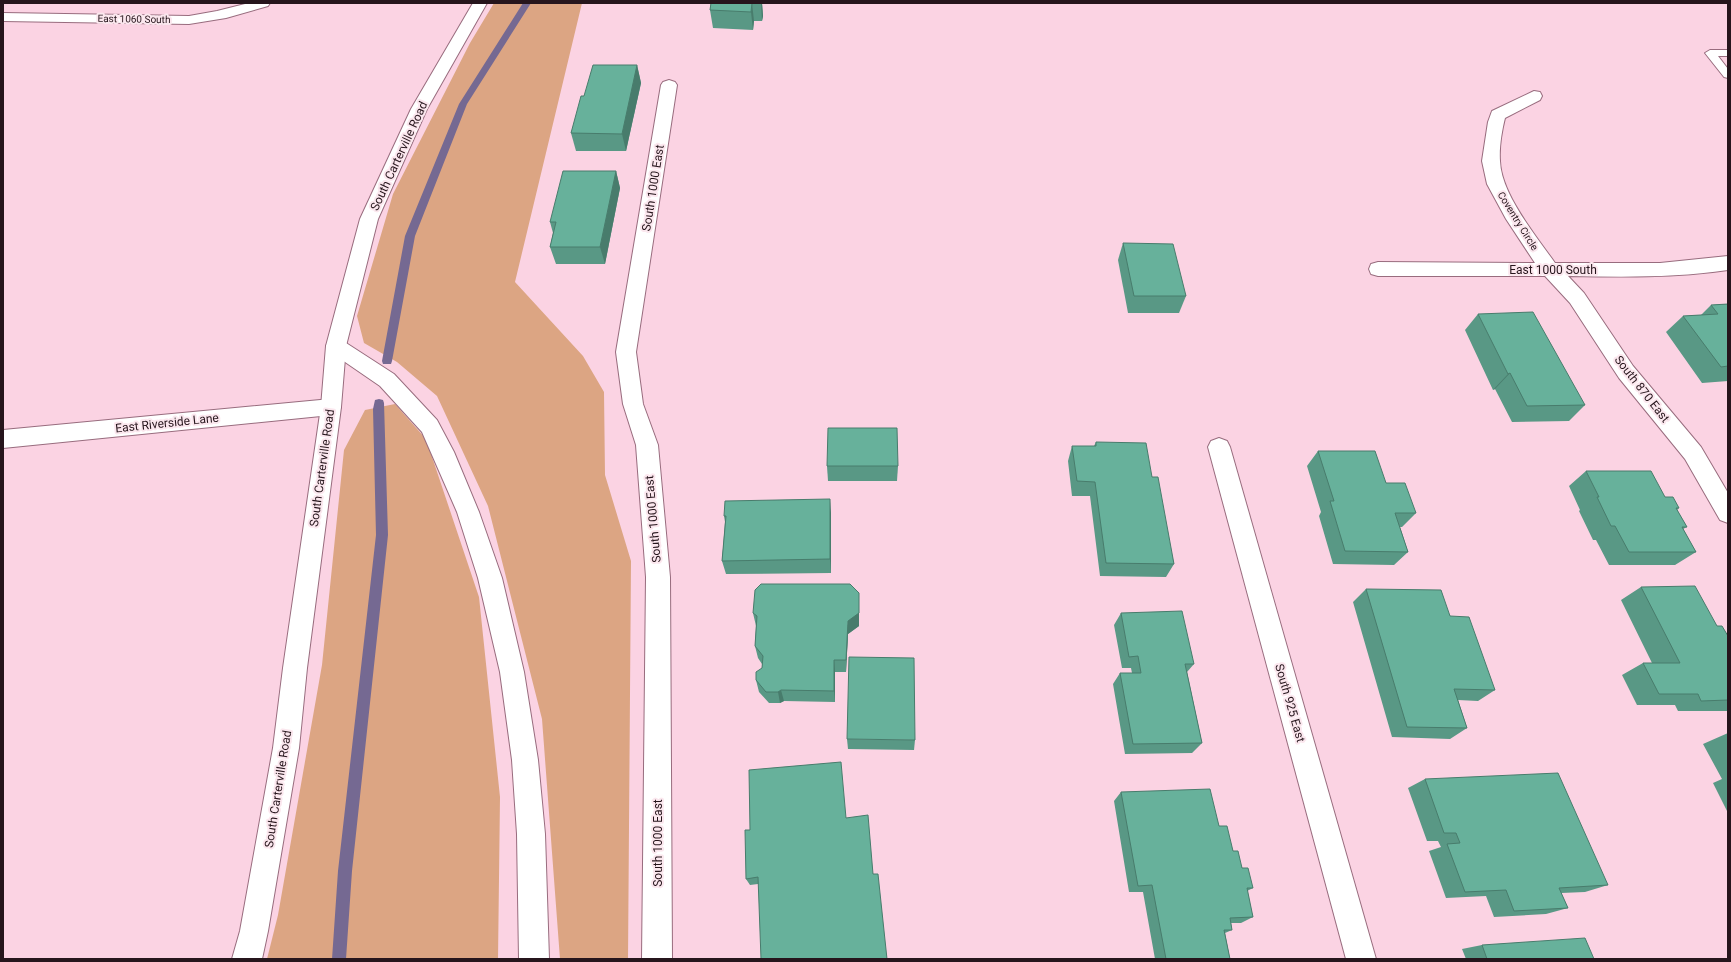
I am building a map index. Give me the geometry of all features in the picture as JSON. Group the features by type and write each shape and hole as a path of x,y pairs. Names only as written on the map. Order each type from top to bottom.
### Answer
{"street":[{"name":"East 1060 South","path":"3,17 189,20 222,16 263,3"},
{"name":"South Carterville Road","path":"247,959 254,931 286,748 295,668 331,407 336,346 369,219 419,109 480,3"},
{"name":"South 1000 East","path":"657,959 658,577 647,445 633,404 626,352 669,85"},
{"name":"Coventry Circle","path":"1534,96 1498,115 1491,161 1496,184 1509,209 1550,270"},
{"name":"East 1000 South","path":"1378,269 1660,270 1701,267 1728,263"},
{"name":"South 870 East","path":"1550,270 1578,298 1626,372 1693,453 1728,513"},
{"path":"336,346 387,380 430,426 443,452 468,512 490,578 512,672 525,760 531,834 534,959"},
{"name":"East Riverside Lane","path":"3,439 331,407"},
{"name":"South 925 East","path":"1219,447 1361,959"}],"lane":[{"path":"1728,53 1710,53 1728,76"}],"shaded area":[{"path":"494,3 582,3 515,282 583,356 604,392 605,475 631,561 628,959 560,959 542,719 488,506 437,396 397,362 364,343 357,316 393,194 470,43"},
{"path":"395,404 426,439 479,597 500,797 498,959 267,959 278,915 322,665 344,450 365,410"}],"building":[{"path":"711,3 752,3 751,12 710,10"},
{"path":"593,65 637,65 622,134 571,133 581,96 584,96"},
{"path":"563,171 616,171 600,247 550,247 556,222 550,222"},
{"path":"1123,243 1173,244 1186,296 1134,296"},
{"path":"1728,304 1728,366 1721,367 1683,316 1718,314 1711,305"},
{"path":"1533,312 1585,405 1527,406 1510,373 1508,374 1478,314"},
{"path":"828,428 897,428 898,466 827,466"},
{"path":"1096,442 1146,443 1152,477 1158,477 1174,564 1106,563 1095,482 1077,481 1072,446 1096,446"},
{"path":"1318,451 1375,451 1386,483 1405,483 1416,513 1395,513 1408,552 1345,551 1330,501 1334,501"},
{"path":"1586,471 1651,471 1665,497 1673,497 1679,508 1676,508 1687,527 1682,527 1696,552 1629,552 1615,526 1611,526"},
{"path":"830,499 830,559 722,561 726,516 724,516 725,501"},
{"path":"761,584 850,584 859,593 859,613 848,621 846,660 834,660 834,691 781,690 778,692 766,692 756,680 756,672 762,668 763,656 755,646 757,616 753,613 755,590"},
{"path":"1695,586 1717,626 1722,626 1728,636 1728,700 1701,701 1698,694 1659,694 1643,663 1680,663 1641,587"},
{"path":"1366,589 1441,590 1450,616 1469,617 1495,690 1454,689 1467,728 1407,727"},
{"path":"1182,611 1194,664 1185,664 1202,743 1133,744 1120,673 1141,673 1138,656 1129,657 1121,613"},
{"path":"849,657 914,658 915,740 847,739"},
{"path":"841,762 846,818 868,815 873,874 878,874 887,959 761,959 758,877 746,879 745,830 750,830 749,770"},
{"path":"1558,773 1608,885 1559,888 1568,908 1514,911 1506,890 1465,892 1447,844 1460,843 1456,833 1444,833 1425,779"},
{"path":"1210,789 1219,826 1227,826 1233,851 1238,851 1242,868 1248,868 1253,888 1247,888 1253,917 1230,918 1232,930 1224,930 1230,959 1166,959 1152,885 1138,886 1121,792"},
{"path":"1585,938 1594,959 1487,959 1482,945"}],"waterway":[{"path":"387,361 410,236 463,104 527,3"},
{"path":"339,959 345,871 382,535 379,403"}]}
